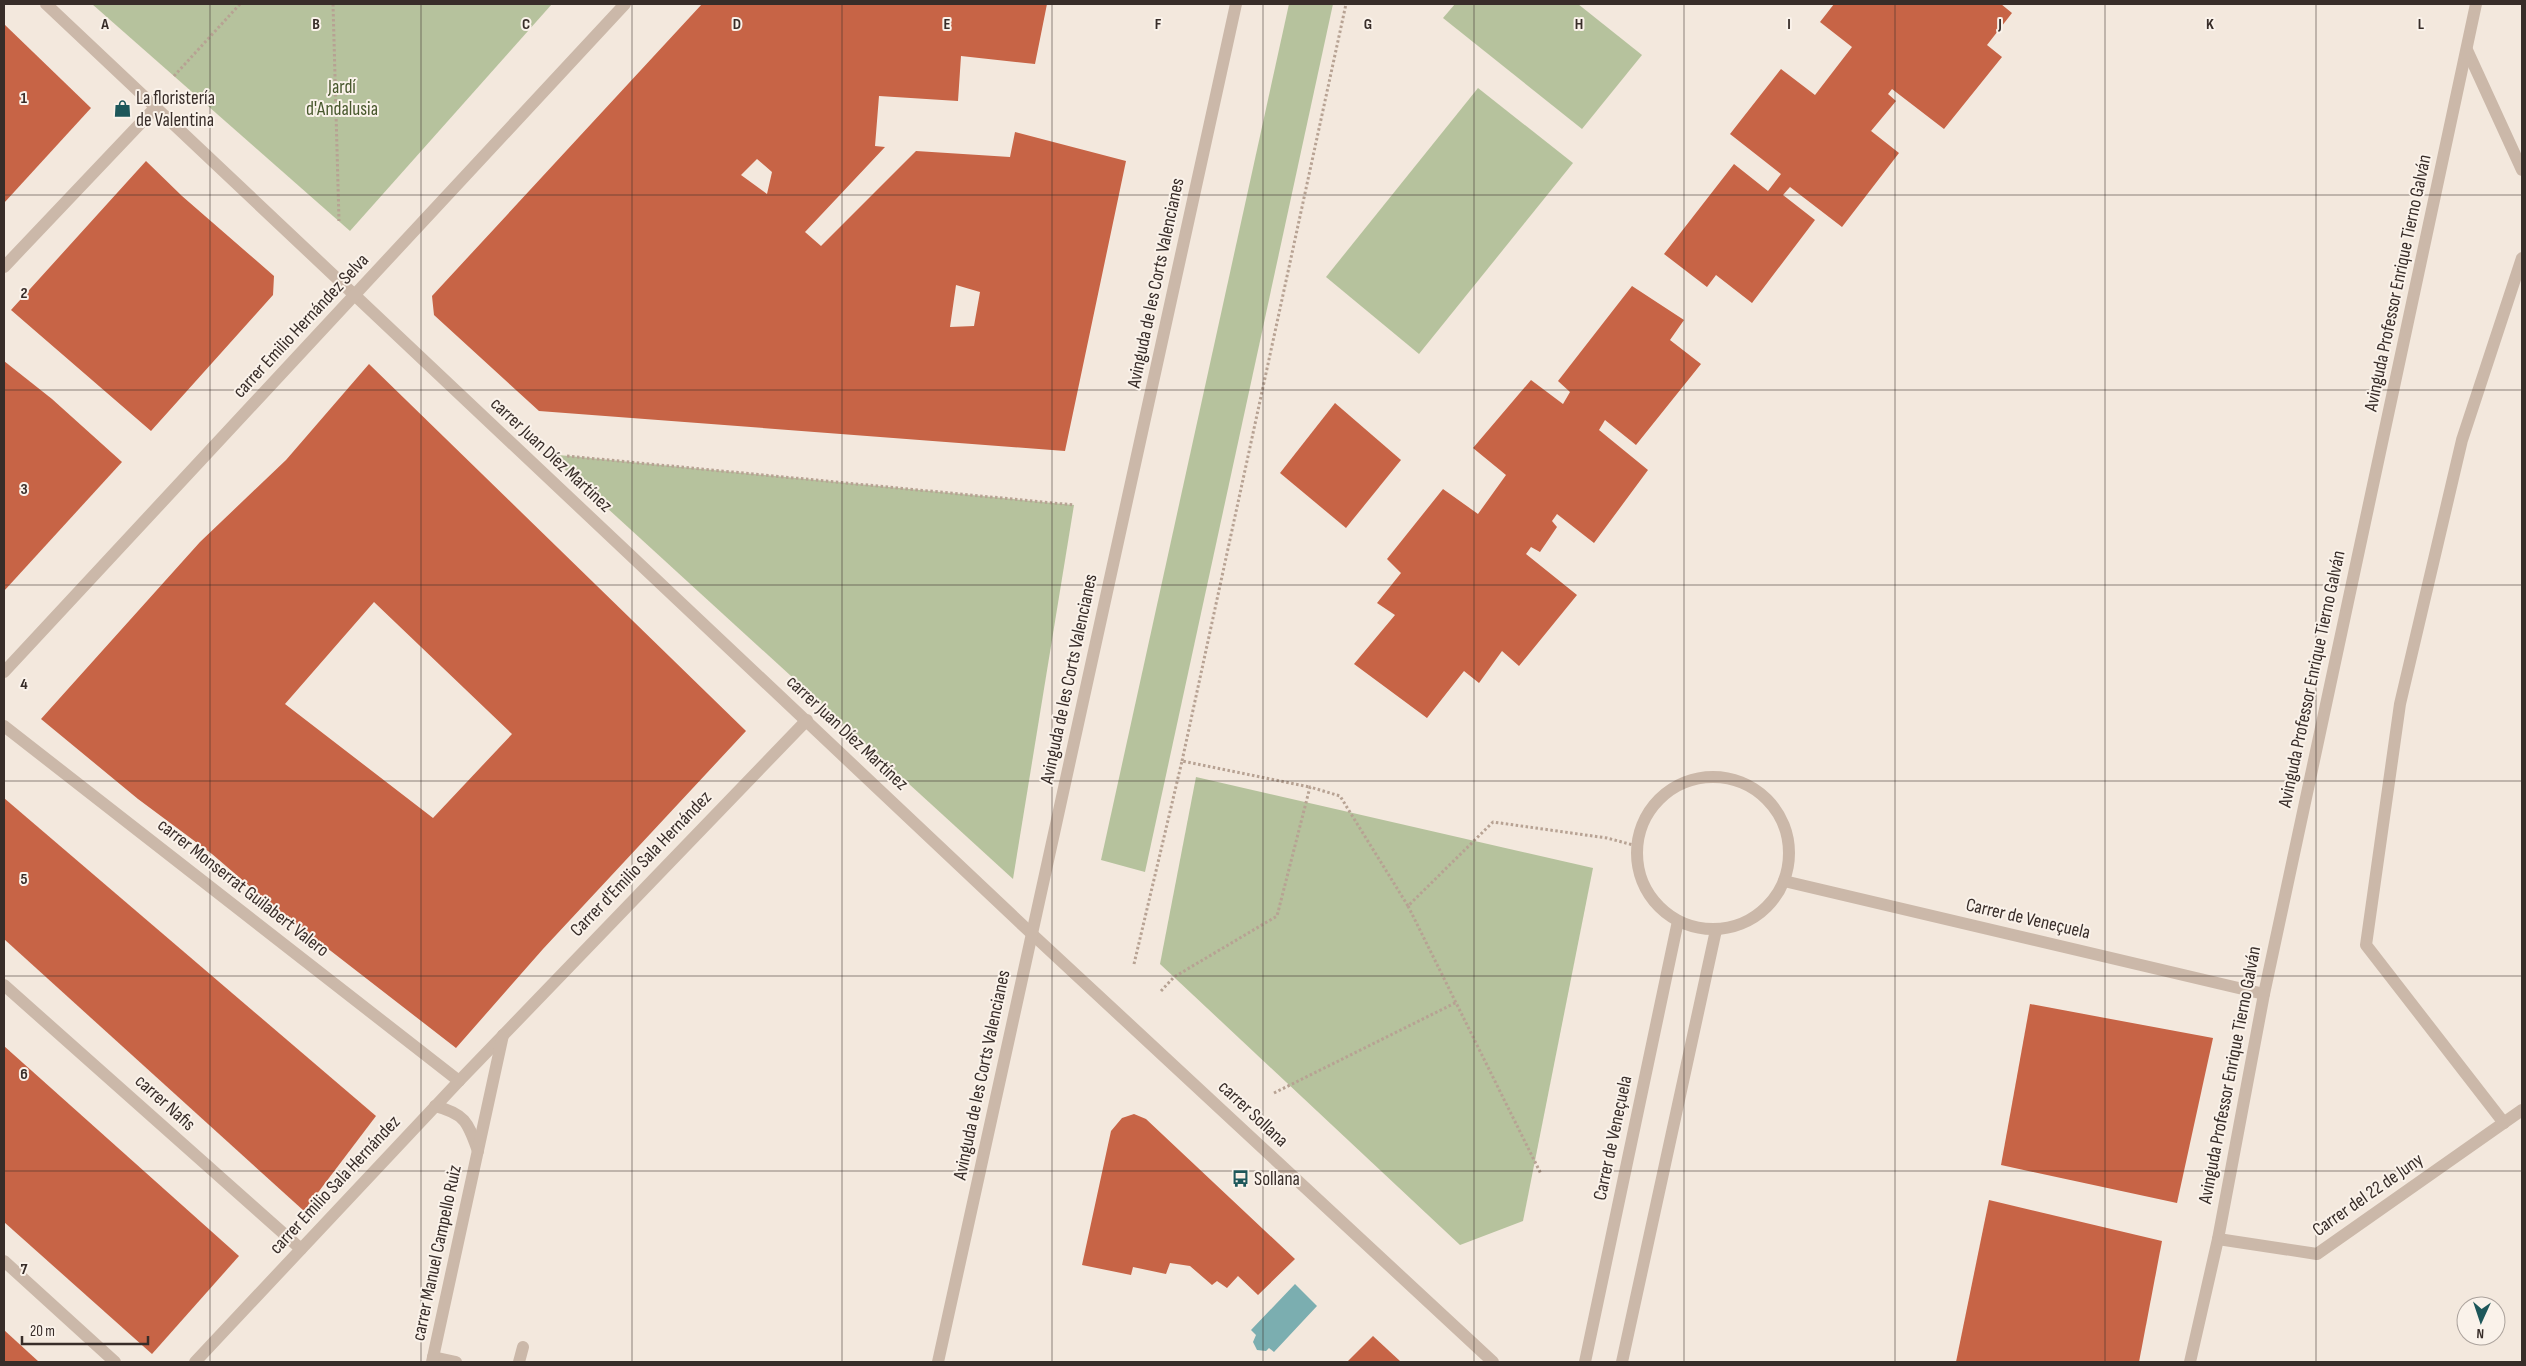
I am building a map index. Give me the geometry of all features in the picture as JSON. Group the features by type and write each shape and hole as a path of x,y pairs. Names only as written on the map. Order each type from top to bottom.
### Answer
{"street":[{"name":"carrer Juan Díez Martínez","path":"46,4 354,297 1032,934"},
{"name":"carrer Emilio Hernández Selva","path":"4,672 626,4"},
{"name":"Avinguda de les Corts Valencianes","path":"938,1362 1236,4"},
{"name":"Avinguda Professor Enrique Tierno Galván","path":"2190,1362 2218,1240 2264,994 2476,4"},
{"path":"2467,50 2522,170"},
{"path":"4,267 155,108"},
{"path":"2504,1123 2366,945 2400,704 2462,440 2522,258"},
{"name":"Carrer d'Emilio Sala Hernández","path":"503,1035 806,720"},
{"name":"carrer Monserrat Guilabert Valero","path":"4,726 459,1081"},
{"path":"1719,777 1742,782 1762,795 1777,812 1787,834 1789,858 1784,881 1770,903 1750,920 1716,930 1690,926 1663,911 1651,897 1642,882 1637,864 1637,846 1642,823 1655,803 1673,788 1695,779 1719,777"},
{"name":"Carrer de Veneçuela","path":"1784,881 2264,994"},
{"name":"Carrer de Veneçuela","path":"1585,1362 1678,921"},
{"path":"1622,1362 1716,930"},
{"name":"carrer Sollana","path":"1032,934 1493,1362"},
{"name":"carrer Nafis","path":"4,984 301,1249"},
{"name":"carrer Emilio Sala Hernández","path":"195,1362 503,1035"},
{"name":"carrer Manuel Campello Ruiz","path":"432,1360 503,1035"},
{"name":"carrer Manuel Campello Ruiz","path":"435,1106 454,1111 468,1123 478,1151"},
{"name":"Carrer del 22 de Juny","path":"2218,1240 2317,1254 2522,1110"},
{"path":"4,1261 114,1362"},
{"path":"519,1362 523,1347"},
{"path":"432,1360 456,1362"}],"path":[{"path":"174,76 240,4"},
{"path":"333,4 339,221"},
{"path":"1134,964 1182,761 1346,4"},
{"path":"519,451 1074,505"},
{"path":"1182,761 1310,787 1340,796 1408,906 1541,1174"},
{"path":"1161,991 1174,978 1277,916 1310,787"},
{"path":"1408,906 1493,822 1607,838 1637,846"},
{"path":"1274,1093 1457,1002"}],"green space":[{"name":"Jardí d'Andalusia","path":"92,4 552,4 350,231"},
{"path":"1289,4 1333,4 1145,872 1101,860"},
{"path":"1455,4 1578,4 1642,55 1582,129 1443,18"},
{"path":"1478,88 1573,163 1419,354 1326,277"},
{"path":"548,454 1074,505 1013,879"},
{"path":"1196,777 1593,868 1523,1221 1460,1245 1160,964"}],"water":[{"path":"1295,1284 1317,1306 1274,1352 1269,1348 1266,1351 1257,1350 1253,1342 1256,1335 1251,1330"}],"building":[{"path":"702,4 1047,4 1035,64 961,56 958,101 879,96 875,146 885,147 805,232 821,246 916,151 1010,157 1015,132 1126,161 1065,451 539,411 434,315 432,296","holes":["757,159 772,172 767,194 741,175","956,285 980,292 974,326 950,327"]},
{"path":"1834,4 2001,4 2012,13 1987,45 2002,57 1944,129 1892,89 1888,94 1896,101 1871,131 1899,153 1842,227 1790,187 1783,195 1815,220 1752,303 1716,275 1707,287 1664,254 1734,164 1768,191 1781,174 1730,134 1781,69 1815,95 1852,47 1820,22"},
{"path":"4,24 91,108 4,203"},
{"path":"146,161 182,196 274,276 273,295 151,431 11,310"},
{"path":"1632,286 1684,320 1670,340 1701,364 1636,445 1605,420 1599,430 1648,470 1594,543 1557,514 1552,521 1557,527 1540,552 1531,547 1526,554 1577,595 1519,666 1502,651 1479,683 1464,671 1427,718 1354,664 1395,615 1377,603 1401,573 1387,559 1443,489 1478,514 1506,475 1473,448 1531,380 1563,404 1570,392 1558,381"},
{"path":"4,361 52,399 122,462 4,591"},
{"path":"369,364 746,731 543,949 456,1048 269,903 212,854 138,799 41,719 200,542 286,460","holes":["374,602 512,734 433,818 285,704"]},
{"path":"1335,403 1401,460 1346,528 1280,473"},
{"path":"4,798 376,1116 304,1211 4,939"},
{"path":"2030,1004 2213,1038 2177,1203 2001,1165"},
{"path":"4,1046 239,1256 152,1354 4,1222"},
{"path":"1134,1114 1146,1119 1295,1259 1258,1295 1238,1276 1227,1288 1217,1281 1212,1285 1190,1266 1170,1263 1166,1274 1133,1267 1131,1275 1082,1265 1111,1131 1122,1118"},
{"path":"1989,1200 2162,1241 2139,1362 1956,1362"},
{"path":"4,1330 39,1362 4,1362"},
{"path":"1373,1336 1401,1362 1347,1362"}],"place":[{"name":"La floristería de Valentina","path":"122,109"},
{"name":"Sollana","path":"1240,1179"}]}
